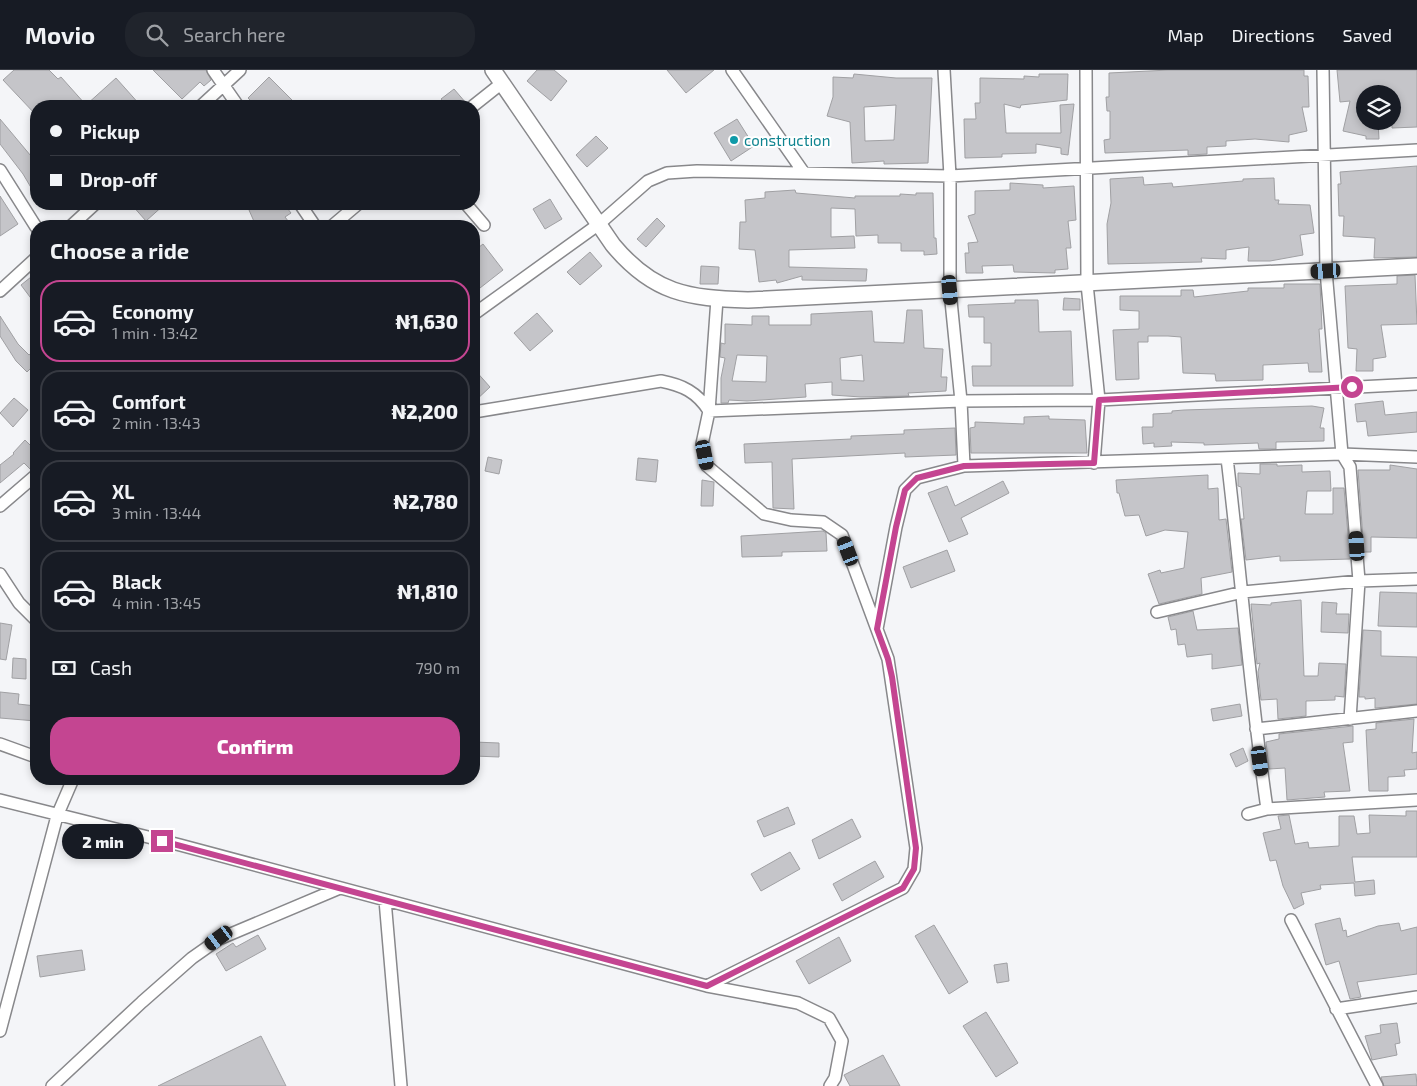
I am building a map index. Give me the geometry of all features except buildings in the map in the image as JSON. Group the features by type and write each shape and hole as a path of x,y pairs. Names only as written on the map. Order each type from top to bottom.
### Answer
{"street":[{"path":"213,70 234,100"},
{"path":"207,100 240,70"},
{"path":"732,70 804,173"},
{"path":"944,70 950,176 950,290 961,401 964,466"},
{"path":"1086,70 1087,284 1099,400 1094,463"},
{"path":"1322,70 1326,271 1342,454 1350,467 1359,581 1350,718"},
{"path":"478,100 497,76 599,224 630,265 652,281 679,293 716,299 748,300 1417,266"},
{"path":"480,310 599,224 648,181 667,173 697,171 950,176 1417,150"},
{"path":"0,170 32,220"},
{"path":"78,220 89,210"},
{"path":"339,220 351,210"},
{"path":"471,210 480,220"},
{"path":"480,220 484,225"},
{"path":"0,291 30,264"},
{"path":"707,986 903,888 914,869 916,848 888,659 842,535 823,522 791,520 764,514 707,466 702,444 709,411 716,299"},
{"path":"480,411 660,382 679,384 701,398 709,411"},
{"path":"709,411 961,401 1099,400 1417,384"},
{"path":"877,629 896,527 905,490 917,478 964,466 1342,454 1417,457"},
{"path":"1227,458 1243,592 1256,729 1267,809"},
{"path":"0,506 30,480"},
{"path":"0,574 19,603 30,614"},
{"path":"1157,612 1243,592 1359,581 1417,579"},
{"path":"1256,729 1417,711"},
{"path":"0,744 30,755"},
{"path":"0,1031 57,816 70,785"},
{"path":"0,800 57,816 180,845 707,986 798,1003 829,1018 842,1041 835,1078 830,1086"},
{"path":"1248,814 1267,809 1417,800"},
{"path":"52,1086 149,996 192,958 219,938 340,888"},
{"path":"385,900 401,1086"},
{"path":"1291,920 1377,1086"},
{"path":"1336,1009 1417,997"}],"place":[{"name":"construction","path":"734,140"}],"route":[{"path":"162,841 707,986 903,888 914,869 916,848 892,677 888,659 877,629 896,527 905,490 917,478 964,466 1094,463 1099,400 1352,387"}]}
